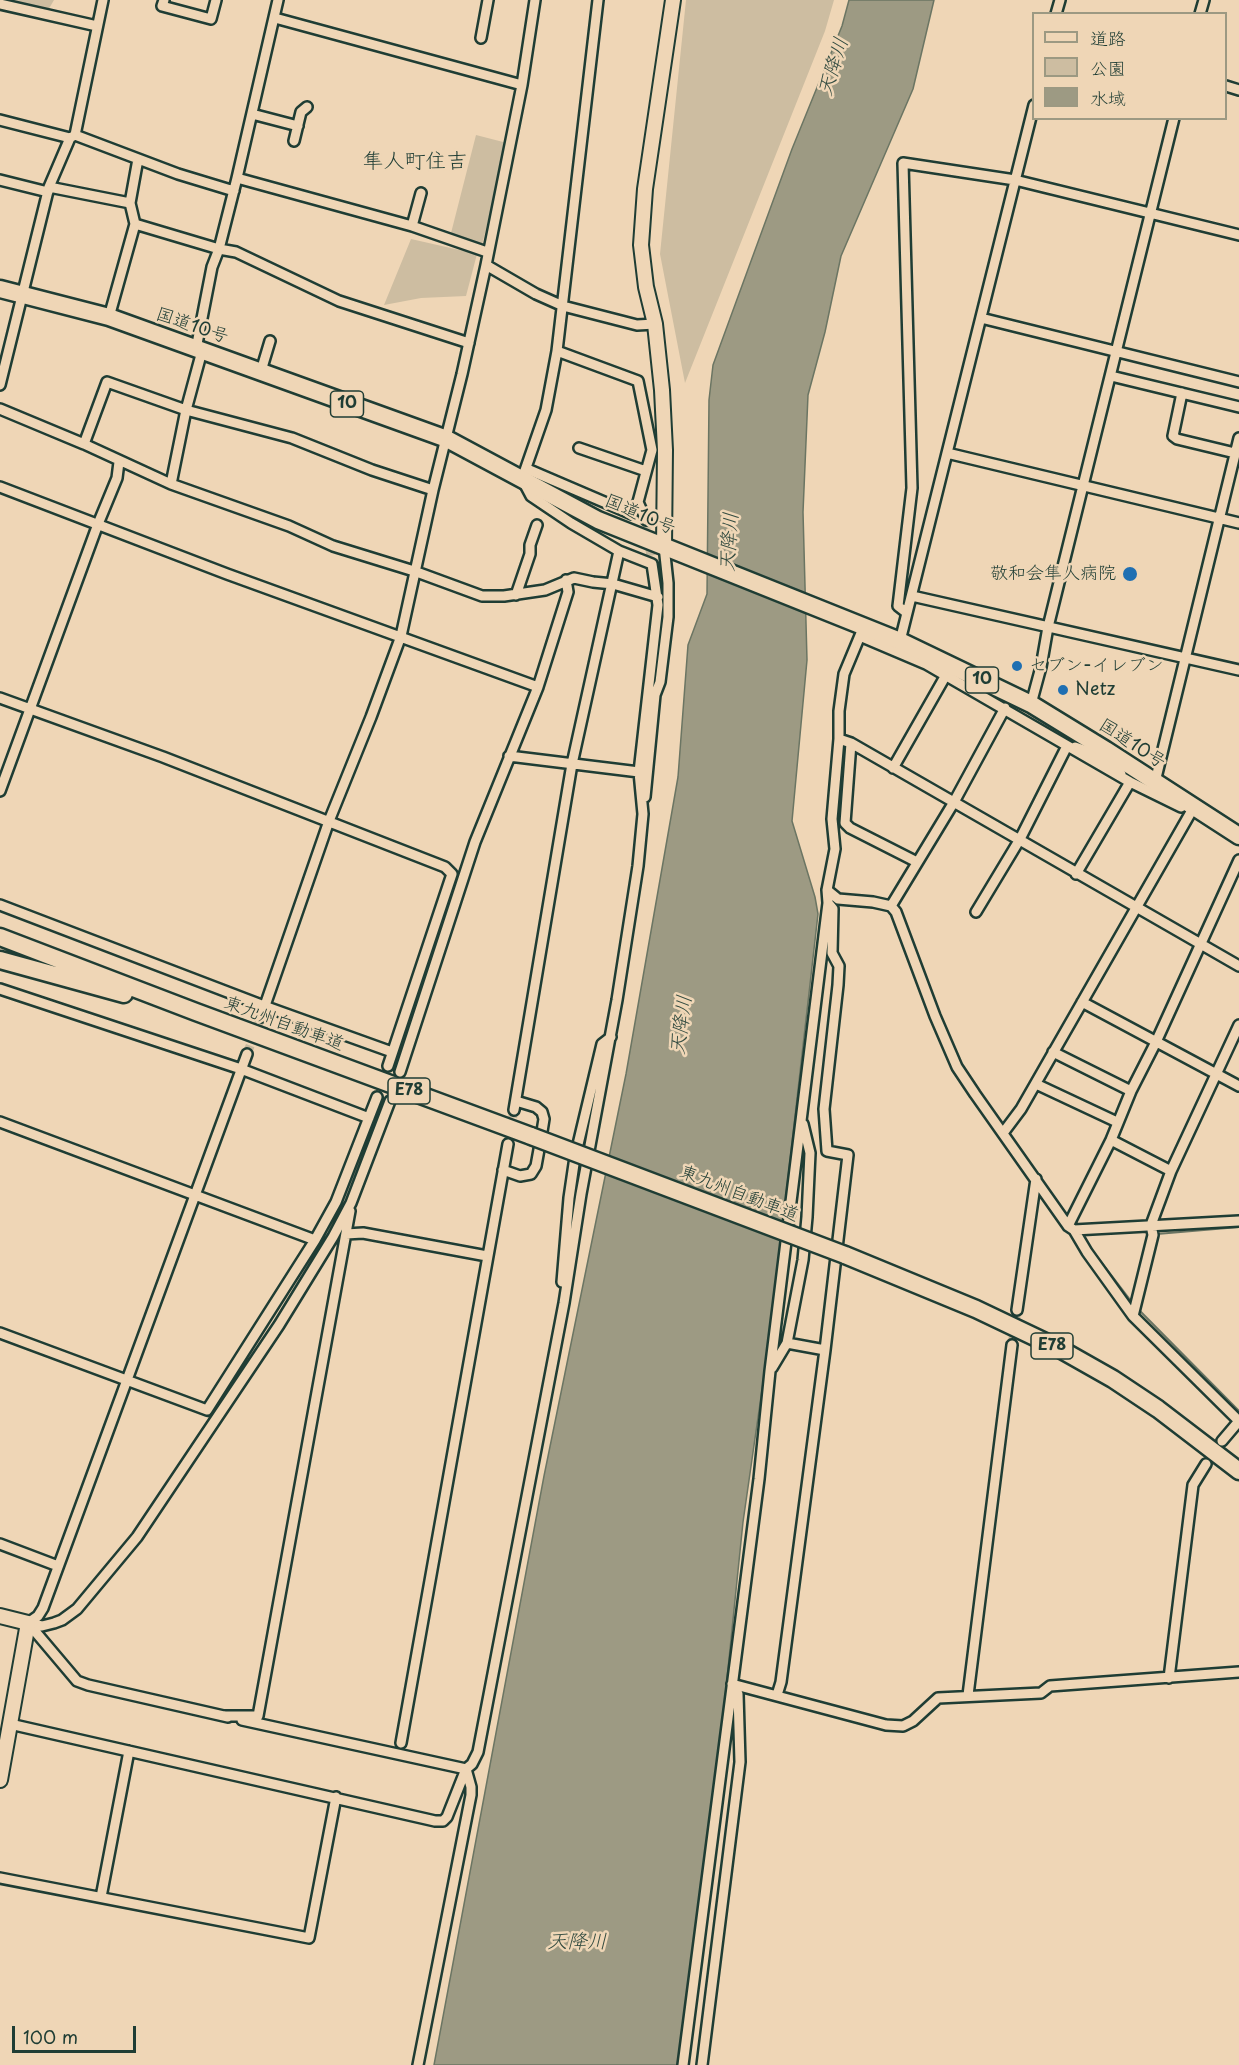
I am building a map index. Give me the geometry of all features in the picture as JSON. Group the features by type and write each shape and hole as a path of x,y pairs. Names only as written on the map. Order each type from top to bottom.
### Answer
{"highway":[{"name":"国道10号","path":"0,290 109,317 447,439 524,474 598,520 859,627 900,641 1031,704 1103,753 1155,782 1239,836"},
{"path":"0,931 38,950"},
{"name":"東九州自動車道","path":"0,937 845,1255 976,1309 1113,1379 1158,1409 1239,1471"},
{"name":"東九州自動車道","path":"0,946 196,1012"},
{"path":"0,960 122,993 288,1046"}],"street":[{"path":"0,385 49,189 72,136 103,0"},
{"path":"164,0 162,6 211,19 216,0"},
{"path":"171,484 199,350 212,267 234,191 278,0"},
{"path":"482,38 488,0"},
{"path":"261,1017 329,821 401,636 414,571 447,439 486,265 522,84 535,0"},
{"path":"598,0 557,351 546,410 524,474 531,496 619,551 652,564 658,597 639,772 643,814"},
{"path":"10,1724 435,1821 443,1821 447,1817 466,1769 472,1764 478,1752 564,1303 581,1194 611,1037 638,866 650,765 655,695 660,682 668,607 658,450 660,361 643,267 641,223 674,0"},
{"path":"0,4 97,26"},
{"path":"275,18 522,84"},
{"path":"294,141 301,112 307,106"},
{"path":"900,641 1032,113"},
{"path":"252,114 298,126"},
{"path":"0,120 72,136 178,174 234,191"},
{"path":"1031,704 1173,120"},
{"path":"109,317 135,224 130,203 138,159"},
{"path":"907,613 898,606 912,488 903,163 1015,180 1239,235"},
{"path":"237,178 412,226 487,252"},
{"path":"0,180 130,203"},
{"path":"412,226 421,193"},
{"path":"135,224 236,252 339,301 469,343"},
{"path":"486,265 536,294 564,306 637,325 654,324"},
{"path":"981,318 1239,382"},
{"path":"261,370 270,341"},
{"path":"524,474 632,514 638,502 646,471 658,450 638,381 557,351"},
{"path":"1111,376 1239,407"},
{"path":"84,444 107,382 186,410 292,438 372,470 433,490"},
{"path":"1182,393 1173,436 1177,439 1235,453"},
{"path":"0,410 84,444 171,484 289,526 333,546 414,571 482,596 516,595 546,590 574,578 613,584 658,597"},
{"path":"1155,782 1239,438"},
{"path":"579,448 646,471"},
{"path":"947,453 1239,523"},
{"path":"0,791 117,478 119,462"},
{"path":"0,487 227,574 538,687"},
{"path":"638,502 646,520"},
{"path":"516,595 537,525"},
{"path":"503,1170 520,1176 531,1174 536,1166 544,1119 542,1112 536,1107 515,1105 572,764 619,551"},
{"path":"0,698 163,757 329,821 391,848 445,867 452,874 389,1065 401,1070 475,842 538,687 568,592 566,580"},
{"path":"912,596 1239,670"},
{"path":"655,630 668,607"},
{"path":"683,2065 759,1479 770,1371 828,903 827,890 835,849 832,819 839,739 839,711 844,674 859,627 1005,708 1130,782 1191,812 1239,843"},
{"path":"893,768 946,675"},
{"path":"891,906 916,861 954,802 1005,708"},
{"path":"839,739 851,743 1239,966"},
{"path":"851,743 845,823 850,828 916,861"},
{"path":"1067,746 1103,753 1130,782"},
{"path":"976,912 1020,840 1067,746"},
{"path":"509,756 639,772"},
{"path":"1076,874 1130,782"},
{"path":"1003,1133 1036,1084 1191,812"},
{"path":"1071,1228 1131,1091 1156,1042 1239,860"},
{"path":"827,890 838,899 891,906 896,912 957,1067 1133,1316 1239,1421 1222,1441"},
{"path":"777,1695 825,1350 848,1155 827,1151 824,1109 839,976 839,966 832,953 833,909 828,903"},
{"path":"0,905 264,1006 392,1052"},
{"path":"0,989 242,1069 369,1118"},
{"path":"1082,1002 1239,1086"},
{"path":"1133,1316 1153,1235 1151,1225 1171,1171 1239,1025"},
{"path":"1053,1052 1131,1091"},
{"path":"0,1780 28,1623 38,1616 43,1608 247,1054"},
{"path":"1036,1084 1117,1122"},
{"path":"0,1334 207,1410 315,1240 336,1202 377,1097"},
{"path":"0,1616 42,1626 62,1620 78,1609 137,1537 279,1325 333,1237 351,1203 390,1101"},
{"path":"770,1371 787,1343 803,1260 810,1153 801,1116"},
{"path":"0,1122 315,1240"},
{"path":"1111,1140 1171,1171"},
{"path":"401,1743 508,1144"},
{"path":"1017,1310 1036,1179"},
{"path":"225,1716 258,1716 351,1203"},
{"path":"1071,1228 1239,1221"},
{"path":"346,1234 363,1233 487,1256"},
{"path":"787,1343 825,1350"},
{"path":"968,1695 1012,1345"},
{"path":"1169,1678 1193,1485 1206,1464"},
{"path":"0,1544 58,1566"},
{"path":"28,1623 77,1681 88,1685 466,1769"},
{"path":"732,1684 885,1725 903,1726 913,1721 938,1698 1041,1693 1050,1686 1239,1672"},
{"path":"702,2065 740,1762 738,1694 732,1684"},
{"path":"101,1897 129,1751"},
{"path":"418,2065 471,1795 466,1769"},
{"path":"0,1878 309,1938 336,1797"}],"green space":[{"path":"0,0 54,0 47,12"},
{"path":"686,0 834,0 825,31 685,383 660,254"},
{"path":"476,135 507,143 482,245 450,237"},
{"path":"411,239 477,254 466,296 421,298 384,305"}],"water":[{"name":"天降川","path":"849,0 934,0 913,89 841,256 825,332 808,395 803,512 807,660 792,821 818,914 771,1327 743,1522 713,1815 681,2065 434,2065 544,1476 626,1074 678,777 688,645 707,594 709,400 713,365 792,149 842,26"}],"waterway":[{"path":"1157,1234 1239,1227"},
{"path":"1086,1242 1131,1301"},
{"path":"1141,1312 1239,1411"}],"tunnel":[{"path":"646,520 652,564"},
{"path":"247,1054 261,1017"},
{"path":"508,1144 514,1110"},
{"path":"1012,1345 1017,1310"}],"place":[{"name":"敬和会隼人病院","path":"1130,574"},
{"name":"セブン-イレブン","path":"1017,666"},
{"name":"Netz","path":"1063,690"}],"district":[{"name":"隼人町住吉","path":"415,162"}]}
